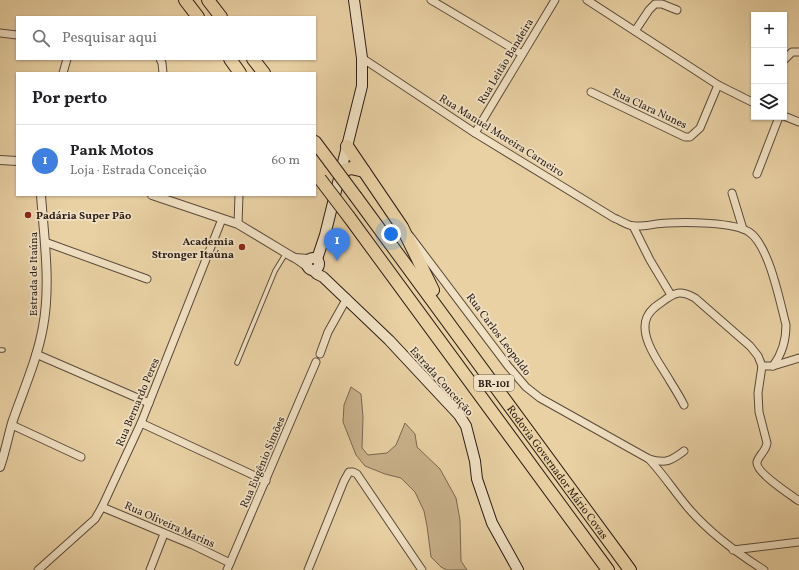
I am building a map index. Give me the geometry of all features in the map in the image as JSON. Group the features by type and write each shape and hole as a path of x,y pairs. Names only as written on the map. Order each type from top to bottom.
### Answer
{"highway":[{"path":"185,0 197,16"},
{"path":"208,0 220,16"},
{"path":"231,60 239,72"},
{"path":"254,60 263,72"},
{"name":"Rodovia Governador Mário Covas","path":"316,143 630,570"},
{"path":"347,146 402,227 426,278 465,344"},
{"path":"341,171 352,168 364,172"},
{"name":"Rodovia Governador Mário Covas","path":"318,176 608,570"},
{"path":"539,477 571,532 599,570"}],"main road":[{"path":"313,263 325,235 362,86 362,58 354,0"},
{"name":"Estrada Conceição","path":"313,263 324,277 389,340 459,415 466,426 475,461 477,479 492,523 518,570"}],"street":[{"path":"431,0 522,54"},
{"name":"Rua Leitão Bandeira","path":"475,133 555,0"},
{"path":"587,0 718,85 751,102"},
{"path":"635,31 649,10 655,4 662,4 677,10"},
{"path":"0,33 16,35"},
{"path":"787,56 792,52 799,52"},
{"name":"Rua Manuel Moreira Carneiro","path":"362,58 475,133 614,218 633,226 696,222 721,224 749,232 754,236 769,262 786,325 783,347 773,366"},
{"path":"63,72 67,60"},
{"path":"162,60 163,72"},
{"name":"Rua Clara Nunes","path":"591,92 685,137 690,137 700,128 718,85"},
{"path":"787,117 799,122"},
{"path":"757,174 778,120"},
{"path":"1,158 16,161"},
{"path":"732,193 742,229"},
{"name":"Estrada de Itaúna","path":"0,467 12,425 36,354 43,326 46,298 45,242 41,196"},
{"path":"157,196 238,224 295,258 313,263"},
{"path":"238,224 239,196"},
{"name":"Rua Bernardo Peres","path":"38,570 91,523 102,507 141,423 222,219"},
{"path":"633,226 650,260 671,295"},
{"name":"Rua Carlos Leopoldo","path":"402,227 416,242 495,349 526,387 540,398 649,459 667,462 684,451"},
{"path":"45,242 147,279"},
{"path":"684,405 670,380 658,363 648,343 646,329 647,318 653,309 671,295 680,292 695,298 750,346 758,356 762,366 758,393 760,412 767,443 758,459 757,465 770,480 799,501"},
{"path":"320,354 328,332 346,298"},
{"path":"36,354 149,403"},
{"path":"762,366 773,366 799,358"},
{"name":"Rua Eugênio Simões","path":"227,568 266,481 316,362"},
{"path":"141,423 266,481"},
{"path":"12,425 81,457"},
{"path":"649,459 704,525 733,550 764,570"},
{"path":"308,570 349,472 357,474 422,570"},
{"name":"Rua Oliveira Marins","path":"102,507 193,545 227,568"},
{"path":"150,570 164,534"},
{"path":"733,550 799,542"}],"lane":[{"path":"237,363 275,271 286,253"}],"shaded area":[{"path":"351,387 361,394 363,417 362,448 368,455 387,453 396,445 405,423 415,434 417,447 440,469 456,498 460,520 461,561 467,570 447,570 441,567 431,557 424,511 415,492 401,478 385,474 365,466 356,455 343,422 344,405"}],"place":[{"name":"Padária Super Pão","path":"28,215"},
{"name":"Academia Stronger Itaúna","path":"242,247"},
{"name":"Pank Motos","path":"337,261"}]}
